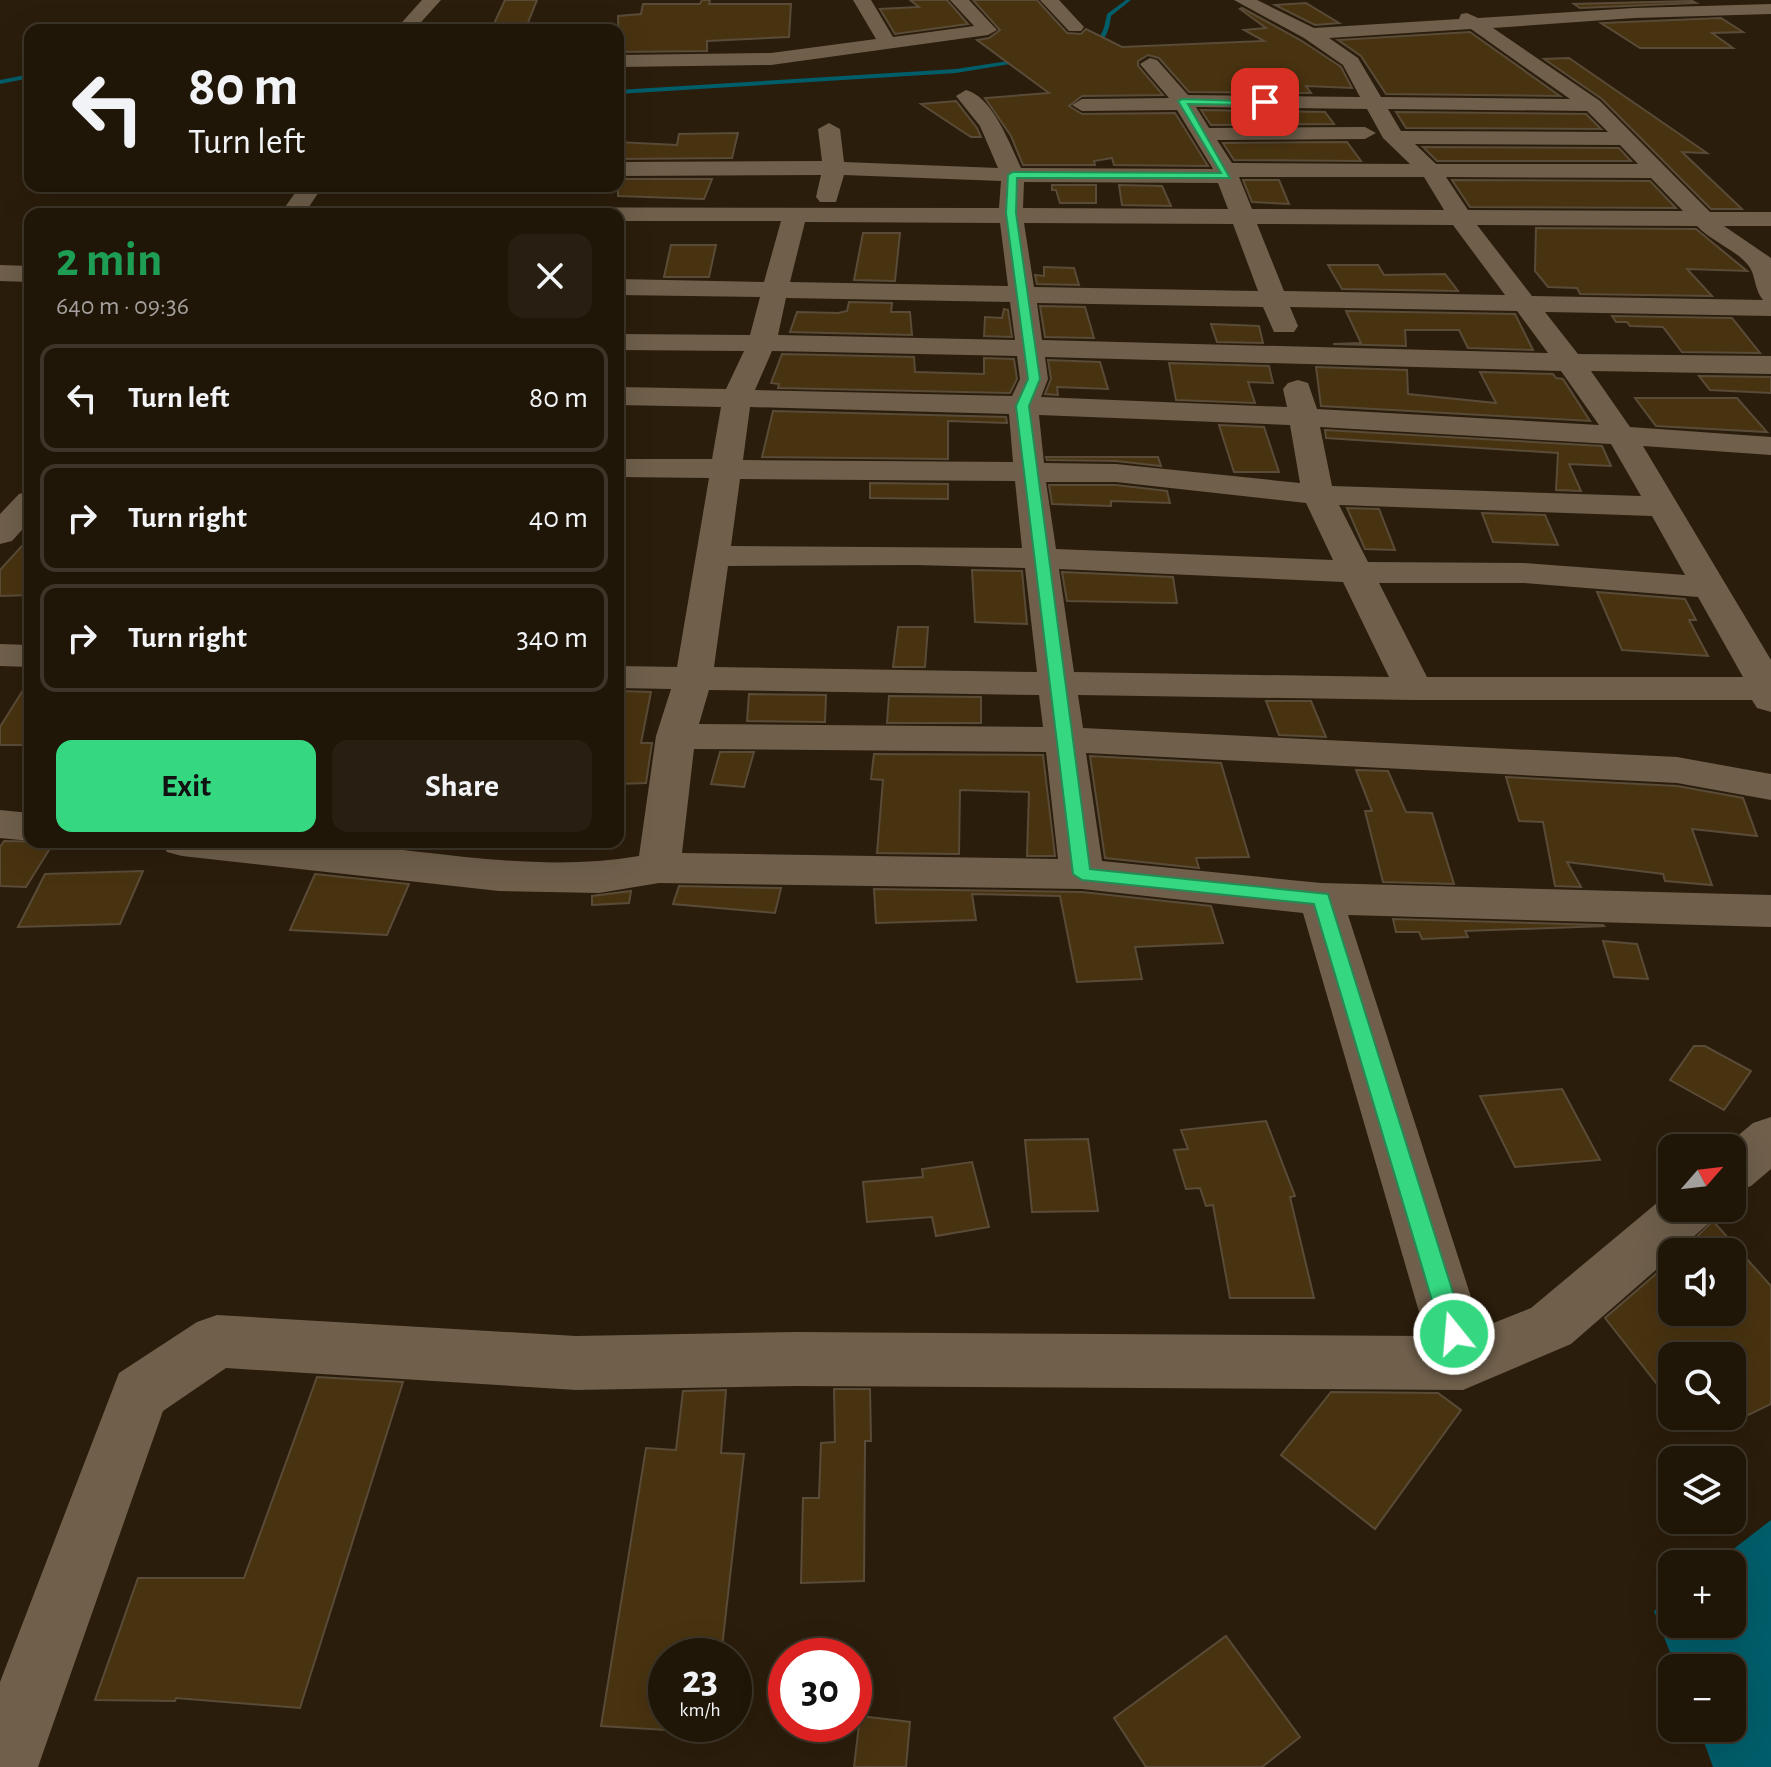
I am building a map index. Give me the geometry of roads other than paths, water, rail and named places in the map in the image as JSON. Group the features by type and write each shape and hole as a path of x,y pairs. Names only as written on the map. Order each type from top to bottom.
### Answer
{"street":[{"path":"410,24 432,0"},
{"path":"624,61 771,59 988,30 959,0"},
{"path":"1049,0 1075,27"},
{"path":"1243,0 1282,17 1312,24 1477,23 1634,13 1771,9"},
{"path":"1611,0 1634,13"},
{"path":"888,1 863,2 889,45"},
{"path":"1452,9 1477,23 1593,105 1710,226 1761,262 1771,294"},
{"path":"1312,24 1351,62 1393,135 1431,171 1464,224 1621,435 1770,694"},
{"path":"1192,74 1155,69 1183,102 1226,173 1276,301 1292,356 1318,495 1414,689"},
{"path":"1329,75 1360,75"},
{"path":"966,96 990,124 1013,175 1012,220 1034,379 1023,406 1029,470 1082,874"},
{"path":"1082,105 1183,102 1593,105"},
{"path":"659,868 676,736 693,681 715,556 737,398 762,342 777,290 805,218 834,168 829,129"},
{"path":"1200,134 1624,139"},
{"path":"624,169 834,168 1013,175 1655,171"},
{"path":"624,215 1710,226 1771,233"},
{"path":"624,226 805,218 1012,220"},
{"path":"1710,226 1771,219"},
{"path":"0,273 24,274"},
{"path":"624,287 1771,308"},
{"path":"624,342 1029,346 1571,364 1771,365"},
{"path":"624,396 1023,406 1303,418 1771,446"},
{"path":"624,468 1116,473 1318,495 1665,507"},
{"path":"0,534 24,508"},
{"path":"715,556 915,555 1225,564 1357,572 1524,573 1710,587"},
{"path":"0,655 24,656"},
{"path":"624,677 693,681 1056,681 1770,694"},
{"path":"676,736 1065,740 1677,770 1771,787"},
{"path":"0,824 24,826"},
{"path":"238,848 499,876 599,878 659,868 1082,874 1321,899 1771,911"},
{"path":"1321,899 1463,1363"},
{"path":"1746,1159 1771,1138"},
{"path":"3,1767 140,1393 217,1341 576,1363 796,1359 1463,1363 1551,1326 1673,1222"}],"water":[{"path":"1771,1520 1771,1767 1713,1767 1704,1742 1746,1742 1746,1654 1671,1654 1664,1638 1746,1638 1746,1550 1732,1550"}],"waterway":[{"path":"1090,46 1105,34 1109,15 1129,0"},
{"path":"624,92 956,71 1021,61"},
{"path":"0,82 24,77"}]}
